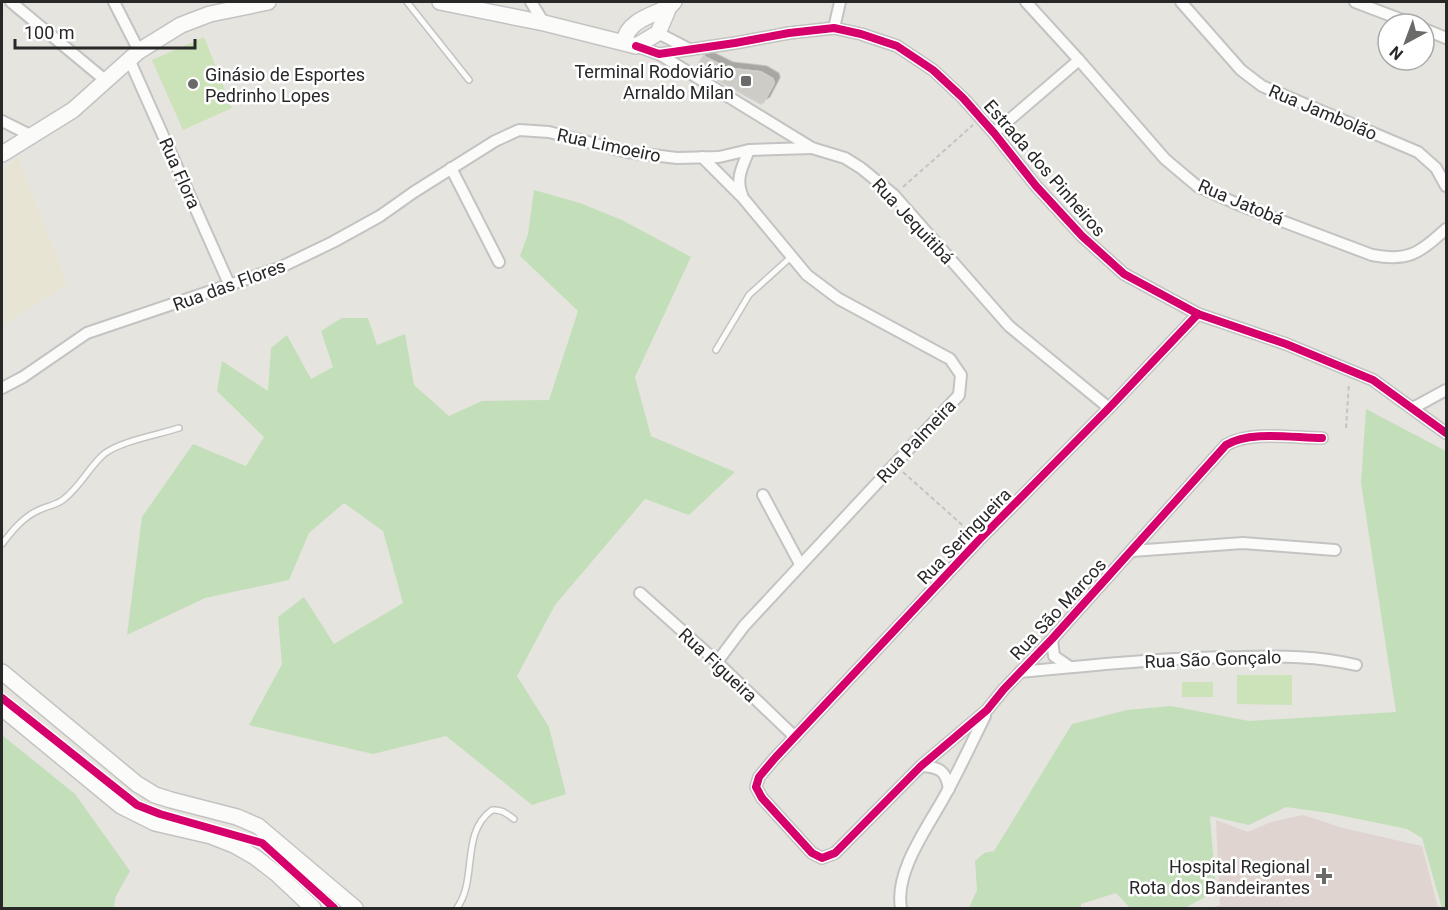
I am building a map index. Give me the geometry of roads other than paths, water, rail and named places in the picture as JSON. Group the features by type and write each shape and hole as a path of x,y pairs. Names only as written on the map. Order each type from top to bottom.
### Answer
{"main road":[{"path":"2,154 73,110 134,55 181,25 239,5 268,2"},
{"name":"Estrada dos Pinheiros","path":"440,2 544,22 630,44"},
{"path":"602,37 632,25 672,4"},
{"path":"632,25 627,30 630,44 658,33 672,4"},
{"path":"632,25 658,33"},
{"path":"2,672 137,783 155,795 171,801 237,817 258,826 355,909"},
{"path":"2,708 121,806 155,823 211,836 234,845 276,874 313,909"}],"street":[{"path":"11,2 105,80"},
{"name":"Rua Flora","path":"114,2 230,286"},
{"path":"531,2 544,22"},
{"path":"834,28 840,2"},
{"name":"Rua Jatobá","path":"1026,2 1165,159 1197,186 1242,206 1372,255 1392,259 1413,255 1446,229"},
{"name":"Rua Jambolão","path":"1181,2 1241,70 1262,86 1418,153 1436,168 1446,186"},
{"path":"1355,2 1381,12"},
{"name":"Estrada dos Pinheiros","path":"630,44 659,54 834,28 880,39 907,52 933,70 982,118 1036,186 1082,236 1124,274 1198,314 1286,344 1373,380 1446,433"},
{"path":"658,33 689,49"},
{"name":"Rua Jequitibá","path":"659,54 812,148 845,158 861,168 894,195 1008,326 1109,408"},
{"path":"994,133 1079,60"},
{"path":"2,121 30,135"},
{"name":"Rua Limoeiro","path":"451,168 495,141 519,130 549,132 651,156 702,158 719,157 749,150 812,148"},
{"path":"743,198 738,179 749,150"},
{"name":"Rua Palmeira","path":"702,158 743,198 807,276 839,299 950,359 961,375 959,395 800,564 744,626 717,662"},
{"path":"451,168 499,262"},
{"name":"Rua das Flores","path":"2,388 23,377 87,333 279,268 333,242 380,216 451,168"},
{"name":"Rua Seringueira","path":"835,853 822,858 813,853 762,798 757,791 757,782 769,765 979,540 1198,314"},
{"path":"1413,408 1446,390"},
{"name":"Rua São Marcos","path":"835,853 921,766 987,710 1226,445 1248,437 1322,438"},
{"path":"764,495 800,564"},
{"path":"1132,551 1243,543 1335,550"},
{"name":"Rua Figueira","path":"640,593 717,662 795,737"},
{"path":"1052,639 1054,656 1070,667"},
{"name":"Rua São Gonçalo","path":"1020,672 1198,657 1303,656 1322,657 1356,664"},
{"path":"901,909 901,889 914,849 949,789 987,710"},
{"path":"921,766 940,769 948,778 949,789"}],"lane":[{"path":"407,2 469,80"},
{"path":"716,350 749,296 791,257"},
{"path":"2,544 26,518 38,510 62,501 105,454 119,447 178,428"},
{"path":"457,909 466,893 471,848 481,821 492,810 497,809 514,819"}],"place":[{"name":"Terminal Rodoviário Arnaldo Milan","path":"746,81"},
{"name":"Ginásio de Esportes Pedrinho Lopes","path":"193,84"},
{"name":"Hospital Regional Rota dos Bandeirantes","path":"1324,876"}]}
